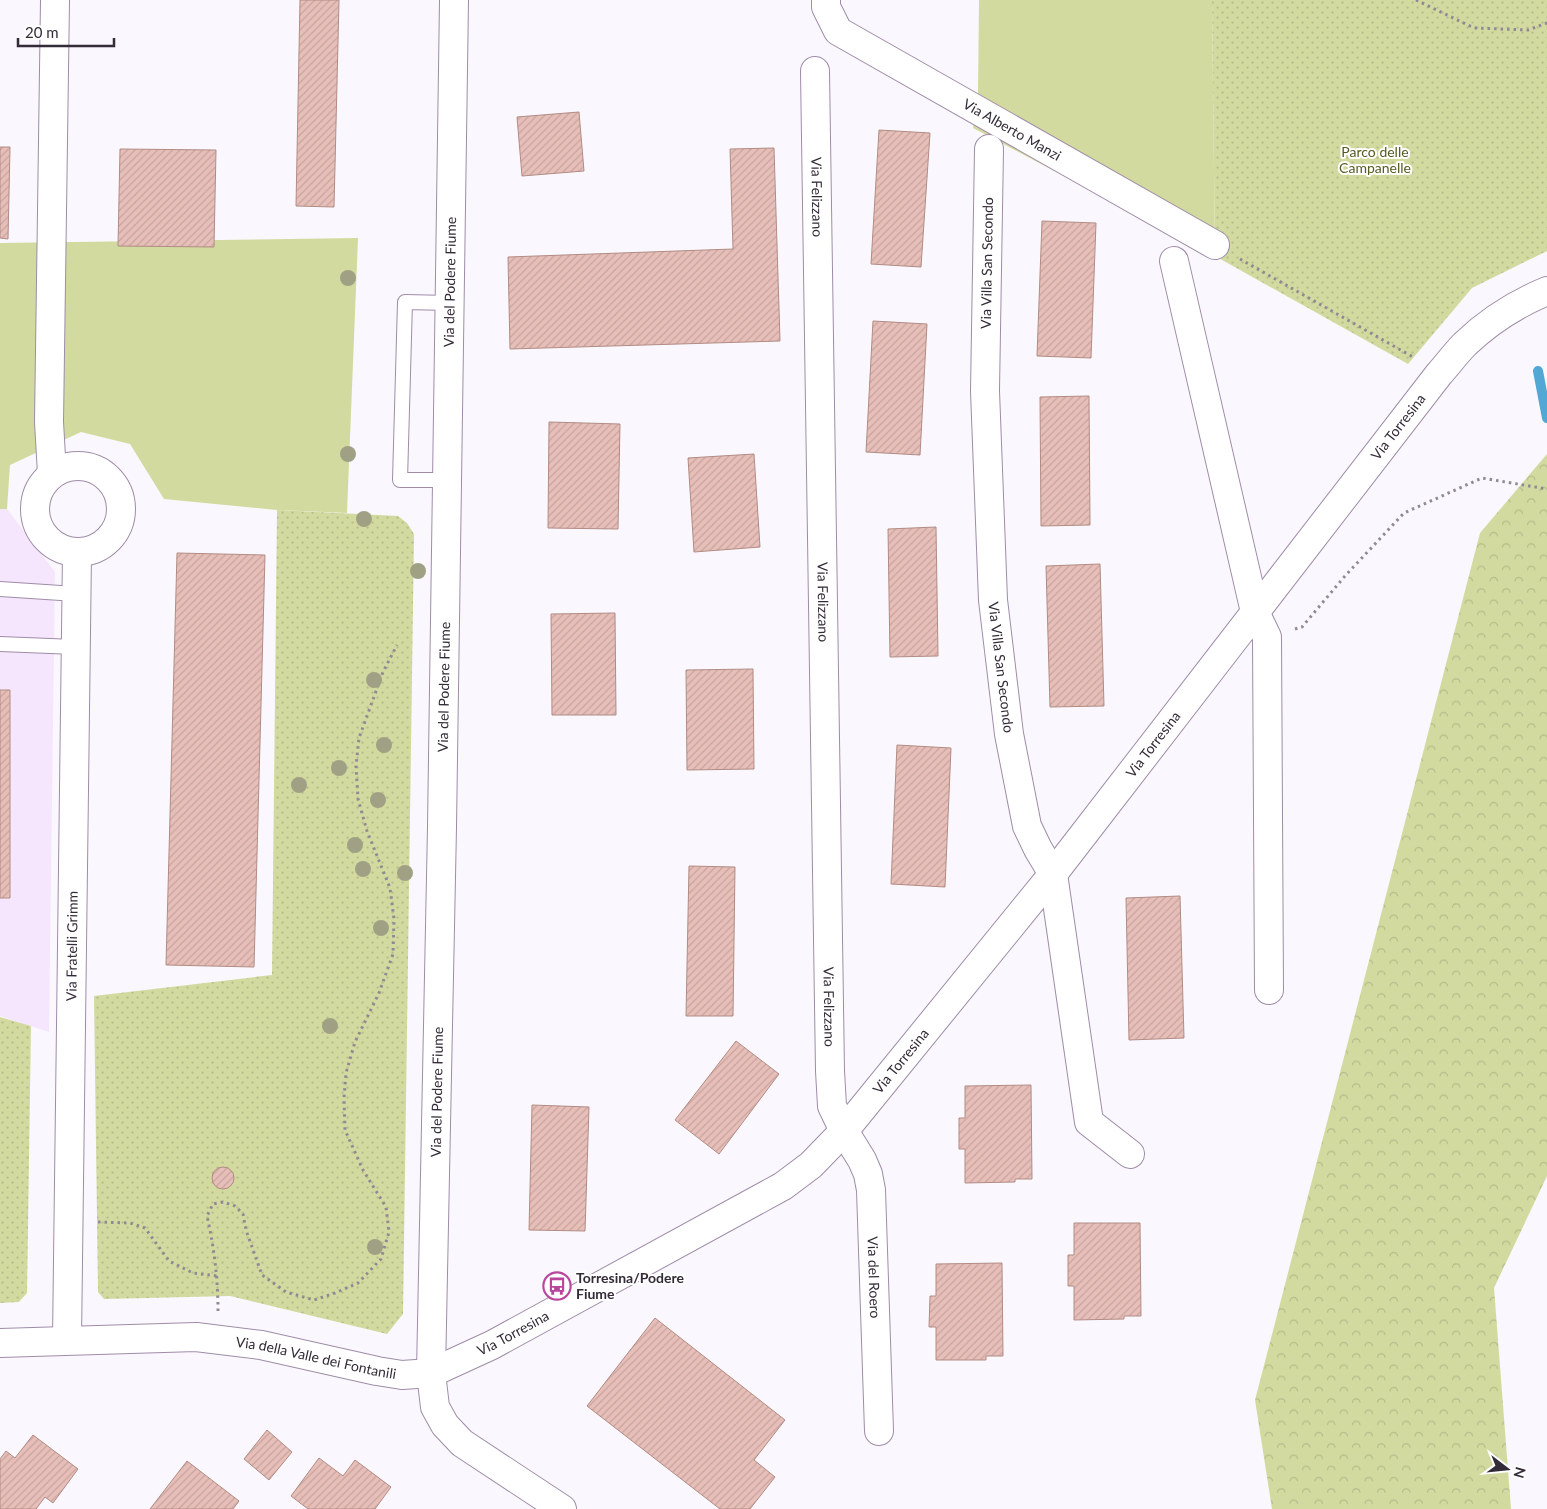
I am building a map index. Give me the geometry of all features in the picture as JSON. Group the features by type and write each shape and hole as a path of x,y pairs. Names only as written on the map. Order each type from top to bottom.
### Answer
{"street":[{"path":"52,474 49,422 55,0"},
{"name":"Via del Podere Fiume","path":"431,1373 454,0"},
{"name":"Via Alberto Manzi","path":"826,0 826,7 838,31 1215,245"},
{"name":"Via Felizzano","path":"815,71 830,1071 832,1106 844,1131"},
{"name":"Via Villa San Secondo","path":"989,149 985,391 992,600 1009,734 1027,826 1053,874 1089,1122 1130,1154"},
{"path":"1174,261 1255,612 1267,637 1268,990"},
{"name":"Via Torresina","path":"431,1373 492,1346 783,1186 810,1165 844,1131 1053,874 1439,374 1465,344 1477,334 1520,304 1547,291"},
{"path":"81,466 95,469 107,477 116,489 121,504 120,518 115,532 105,544 92,551 77,553 64,551 42,535 36,523 34,509 36,496 42,483 52,474 65,467 81,466"},
{"name":"Via Fratelli Grimm","path":"67,1340 77,553"},
{"name":"Via del Roero","path":"844,1131 862,1160 868,1174 871,1190 879,1431"},
{"name":"Via della Valle dei Fontanili","path":"0,1343 169,1337 217,1338 261,1345 377,1371 402,1375 431,1373"},
{"path":"431,1373 435,1407 445,1425 462,1443 562,1509"}],"lane":[{"path":"447,480 400,480 405,302 450,303"},
{"path":"0,589 76,594"},
{"path":"0,644 75,647"}],"path":[{"path":"1416,0 1474,28 1528,30 1547,23"},
{"path":"1215,245 1405,352 1439,374"},
{"path":"1267,637 1302,627 1345,576 1404,513 1482,478 1547,489"},
{"path":"217,1338 217,1276 214,1243 207,1216 213,1204 223,1202 235,1206 243,1214 246,1230 262,1275 286,1292 314,1300 358,1283 381,1259 389,1232 386,1207 364,1170 345,1130 344,1098 346,1073 355,1042 379,993 393,954 394,919 390,888 367,831 358,799 356,766 359,738 383,672 397,645"},
{"path":"68,1221 130,1223 144,1228 169,1261 193,1273 217,1276"}],"shaded area":[{"path":"0,509 7,509 55,572 49,1032 0,1016"}],"green space":[{"path":"979,0 1212,0 1215,256 973,128 978,93"},
{"name":"Parco delle Campanelle","path":"1212,0 1547,0 1547,251 1472,288 1408,364 1215,256"},
{"path":"358,238 347,513 277,510 164,499 130,444 81,432 10,465 7,509 0,509 0,243"},
{"path":"1547,454 1547,1176 1494,1288 1511,1509 1272,1509 1255,1400 1480,533"},
{"path":"277,510 398,516 407,523 414,534 403,1314 387,1334 230,1296 104,1299 98,1292 94,996 272,975"},
{"path":"0,1017 31,1026 27,1293 19,1302 0,1303"}],"building":[{"path":"300,0 339,0 334,207 296,206"},
{"path":"579,112 584,171 522,176 517,117"},
{"path":"879,130 930,133 921,267 871,264"},
{"path":"0,147 10,147 8,239 0,238"},
{"path":"774,148 780,341 510,349 508,257 733,249 730,149"},
{"path":"120,149 216,150 214,247 118,246"},
{"path":"1042,221 1096,223 1091,358 1037,356"},
{"path":"873,321 927,324 920,455 866,452"},
{"path":"1089,396 1090,525 1041,526 1040,397"},
{"path":"549,422 620,424 618,529 548,528"},
{"path":"754,454 760,547 694,552 688,458"},
{"path":"936,527 938,656 890,657 888,529"},
{"path":"177,553 265,555 254,967 166,965"},
{"path":"1100,564 1104,706 1050,707 1046,566"},
{"path":"615,613 616,715 552,715 551,614"},
{"path":"753,669 754,769 687,770 686,670"},
{"path":"0,690 10,690 10,898 0,898"},
{"path":"897,745 951,748 945,887 891,884"},
{"path":"689,866 735,867 733,1016 686,1016"},
{"path":"1180,896 1184,1038 1129,1040 1126,898"},
{"path":"736,1041 779,1074 719,1154 675,1120"},
{"path":"1031,1085 1032,1179 1015,1179 1015,1182 965,1183 965,1149 959,1149 959,1118 965,1118 965,1086"},
{"path":"532,1105 589,1107 585,1231 529,1230"},
{"path":"219,1167 227,1167 234,1174 234,1182 227,1189 219,1189 212,1182 212,1174"},
{"path":"1074,1223 1140,1223 1141,1316 1124,1316 1124,1319 1074,1320 1074,1286 1068,1286 1068,1255 1074,1255"},
{"path":"1002,1263 1003,1356 986,1356 986,1360 936,1360 936,1327 929,1327 930,1296 936,1296 936,1264"},
{"path":"655,1318 785,1420 754,1460 775,1477 750,1509 720,1509 587,1406"},
{"path":"267,1430 292,1452 269,1480 244,1459"},
{"path":"33,1435 78,1469 53,1503 45,1497 36,1509 0,1509 0,1459 6,1451 15,1458"},
{"path":"319,1458 343,1476 355,1460 391,1487 375,1509 308,1509 291,1496"},
{"path":"187,1461 239,1501 233,1509 150,1509"}],"waterway":[{"path":"1538,371 1547,418"}],"place":[{"name":"Torresina/Podere Fiume","path":"557,1286"}]}
